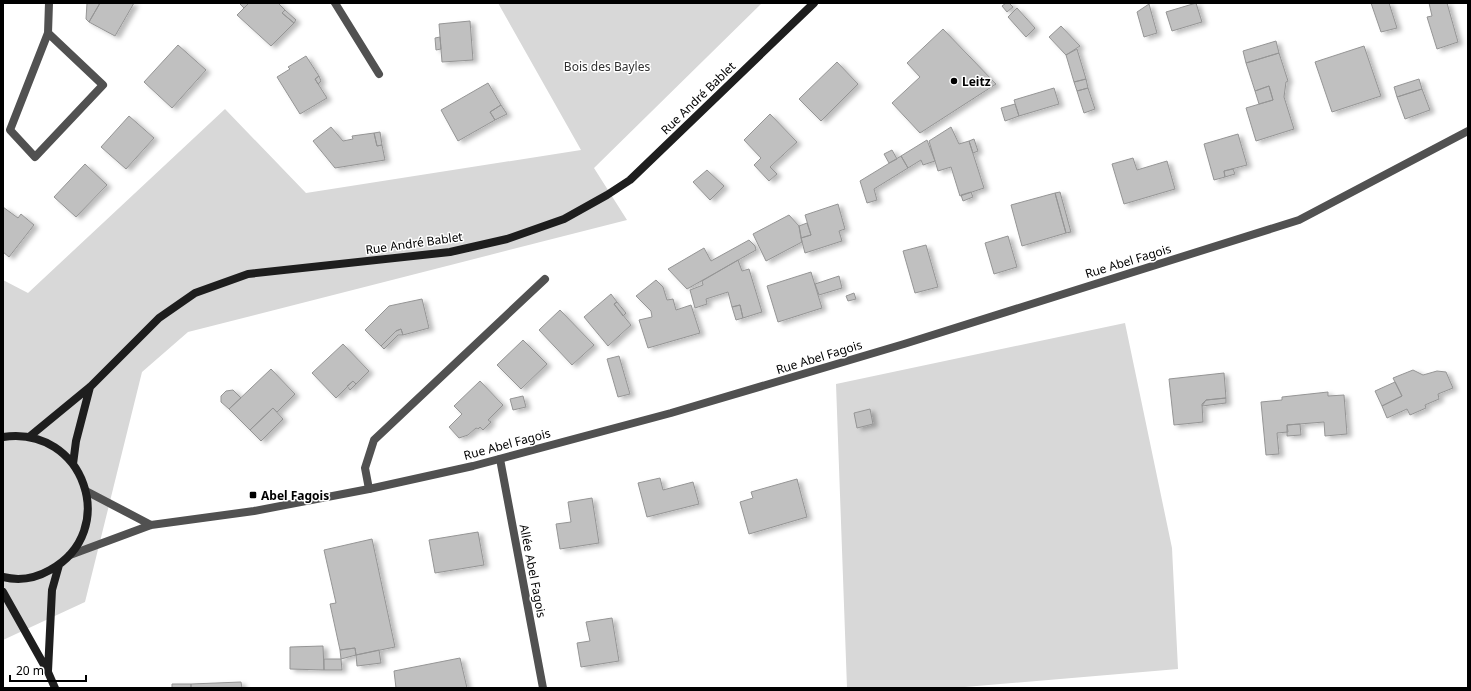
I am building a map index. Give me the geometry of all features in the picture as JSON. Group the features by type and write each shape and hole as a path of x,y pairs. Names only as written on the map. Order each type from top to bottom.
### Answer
{"main road":[{"name":"Rue André Bablet","path":"28,437 91,386 159,318 195,293 248,274 450,252 507,239 564,219 607,195 630,180 814,3"},
{"name":"Rue André Bablet","path":"73,464 76,441 91,386"},
{"path":"3,437 28,437 45,442 60,451 73,464 81,476 86,491 88,513 83,534 77,546 60,565 43,574 25,579 3,578"},
{"path":"48,672 52,590 60,565"},
{"path":"3,592 48,672 55,688"}],"street":[{"path":"48,33 103,85 35,157 10,130 48,33 49,3"},
{"path":"335,3 379,74"},
{"name":"Rue Abel Fagois","path":"70,555 151,525 254,511 369,489 500,459 671,413 867,355 1299,220 1468,131"},
{"path":"369,489 365,468 374,440 545,279"},
{"name":"Allée Abel Fagois","path":"500,459 543,688"},
{"path":"86,491 151,525"}],"green space":[{"name":"Bois des Bayles","path":"498,3 762,3 594,168 627,220 188,332 142,372 85,602 3,640 3,280 28,293 225,109 306,193 581,150"},
{"path":"1125,323 1172,548 1178,669 953,688 847,688 836,384"}],"building":[{"path":"87,3 100,3 89,22 86,19"},
{"path":"100,3 134,3 115,36 89,22"},
{"path":"239,3 249,3 244,8"},
{"path":"249,3 278,3 285,10 282,13 294,23 271,46 237,15"},
{"path":"1009,3 1013,7 1007,12 1002,6"},
{"path":"1196,3 1202,22 1172,31 1166,12"},
{"path":"1371,3 1389,3 1397,28 1381,32"},
{"path":"1429,3 1447,3 1458,42 1437,49 1427,17 1432,16"},
{"path":"1149,4 1157,33 1144,37 1137,12"},
{"path":"1017,8 1035,28 1026,37 1008,17"},
{"path":"285,10 296,20 294,23 282,13"},
{"path":"470,21 473,60 442,62 439,24"},
{"path":"1061,26 1080,46 1066,55 1049,37"},
{"name":"Leitz","path":"943,29 996,84 920,133 892,103 920,77 907,63"},
{"path":"440,37 441,49 436,50 435,38"},
{"path":"1276,41 1279,53 1246,63 1243,51"},
{"path":"178,45 206,70 172,108 144,82"},
{"path":"1364,46 1381,96 1332,112 1315,62"},
{"path":"1077,49 1086,79 1074,82 1066,55"},
{"path":"1279,53 1288,81 1286,82 1284,97 1294,129 1256,141 1246,108 1273,100 1269,86 1255,91 1246,63"},
{"path":"306,56 319,76 315,79 327,98 300,114 277,77 290,69 288,67"},
{"path":"837,62 858,84 821,121 799,99"},
{"path":"319,76 321,81 318,84 315,79"},
{"path":"1086,79 1088,88 1077,91 1074,82"},
{"path":"1419,79 1422,89 1397,97 1394,87"},
{"path":"488,83 501,105 490,112 495,120 458,141 441,110"},
{"path":"1269,86 1273,100 1259,104 1255,91"},
{"path":"1054,88 1059,104 1019,116 1014,100"},
{"path":"1088,88 1095,109 1084,113 1077,91"},
{"path":"1422,89 1430,110 1405,119 1397,97"},
{"path":"1015,104 1019,116 1005,121 1001,108"},
{"path":"501,105 507,114 495,120 490,112"},
{"path":"770,114 797,142 770,167 777,174 769,181 754,165 761,158 744,140"},
{"path":"129,116 154,138 126,169 101,147"},
{"path":"331,127 343,141 353,139 352,136 374,133 377,146 382,145 385,160 335,168 313,141"},
{"path":"951,127 959,144 969,141 984,188 960,196 951,167 938,171 929,141"},
{"path":"380,132 382,145 377,146 374,133"},
{"path":"1238,134 1247,165 1224,171 1225,177 1214,180 1204,144"},
{"path":"974,139 978,151 973,153 969,141"},
{"path":"927,140 935,161 923,165 921,160 908,168 901,156"},
{"path":"892,150 897,159 889,163 884,154"},
{"path":"901,156 908,168 874,189 877,200 867,203 860,181"},
{"path":"1133,158 1137,170 1167,161 1175,189 1124,204 1112,164"},
{"path":"85,164 107,185 76,217 54,197"},
{"path":"1233,169 1235,174 1225,177 1224,171"},
{"path":"707,170 724,186 710,200 693,182"},
{"path":"971,192 973,197 963,201 961,195"},
{"path":"1060,192 1071,232 1066,233 1055,193"},
{"path":"1055,193 1066,233 1022,246 1011,205"},
{"path":"838,204 845,229 839,231 842,241 805,253 801,238 811,235 805,215"},
{"path":"3,207 18,218 21,214 34,225 9,257 3,252"},
{"path":"789,215 799,226 802,242 766,261 753,234"},
{"path":"807,223 811,235 801,238 799,226"},
{"path":"1008,236 1017,267 994,274 985,243"},
{"path":"749,240 755,246 756,250 687,289 668,269 704,248 711,261"},
{"path":"926,245 938,287 915,293 903,251"},
{"path":"738,260 742,271 749,269 762,312 743,318 740,305 732,307 728,292 706,299 707,304 695,308 690,290 703,285 702,281"},
{"path":"811,272 822,308 778,322 767,286"},
{"path":"839,276 842,288 819,295 815,284"},
{"path":"656,280 663,287 667,300 673,299 676,310 691,305 700,333 648,348 639,320 652,317 651,311 636,296"},
{"path":"854,293 856,299 848,301 846,296"},
{"path":"611,294 617,302 614,304 631,325 608,346 584,317"},
{"path":"422,299 429,328 403,335 401,329 396,331 381,346 365,330 389,306"},
{"path":"617,302 626,313 623,316 614,304"},
{"path":"740,305 743,318 736,320 732,307"},
{"path":"560,310 594,345 572,365 539,330"},
{"path":"401,329 403,335 398,335 384,349 381,346 396,331"},
{"path":"523,340 547,364 521,389 497,365"},
{"path":"343,344 369,371 356,384 353,381 336,398 312,373"},
{"path":"619,356 630,394 618,397 607,359"},
{"path":"271,369 295,394 277,412 273,408 250,430 229,409"},
{"path":"1413,370 1423,375 1437,371 1446,372 1453,388 1438,394 1439,399 1425,405 1426,408 1410,415 1407,409 1387,418 1382,406 1402,396 1393,378"},
{"path":"1224,373 1226,398 1206,400 1202,404 1203,422 1174,425 1169,379"},
{"path":"353,381 356,384 350,390 347,386"},
{"path":"480,381 503,405 488,420 491,422 483,430 480,427 478,429 476,428 468,435 459,438 449,427 462,414 454,406"},
{"path":"1395,382 1402,396 1382,406 1375,391"},
{"path":"233,390 241,398 229,409 221,402 221,396 226,391"},
{"path":"1328,392 1328,396 1344,395 1347,434 1325,436 1324,422 1287,425 1288,432 1277,433 1279,454 1266,455 1261,402 1282,400 1282,397"},
{"path":"523,396 526,407 513,410 510,399"},
{"path":"1226,398 1226,403 1202,406 1206,400"},
{"path":"273,408 283,419 261,441 250,430"},
{"path":"870,409 873,424 857,428 854,413"},
{"path":"1300,424 1301,435 1287,436 1287,425"},
{"path":"660,478 663,490 693,482 699,504 647,517 638,483"},
{"path":"797,479 807,517 749,534 740,502 753,498 751,492"},
{"path":"592,498 599,543 560,549 556,524 571,522 568,502"},
{"path":"478,532 484,565 435,573 429,540"},
{"path":"372,539 395,647 356,655 355,648 340,650 330,604 336,603 324,550"},
{"path":"612,618 619,661 581,667 577,643 590,641 586,622"},
{"path":"323,646 324,670 290,669 290,647"},
{"path":"355,648 356,655 341,659 340,650"},
{"path":"379,650 381,663 357,666 356,655"},
{"path":"460,658 467,688 396,688 394,671"},
{"path":"324,659 341,659 342,670 324,670"},
{"path":"241,682 242,688 191,688 191,684"},
{"path":"172,684 191,684 191,688 172,688"}],"place":[{"name":"Leitz","path":"954,81"},
{"name":"Abel Fagois","path":"253,495"}]}
